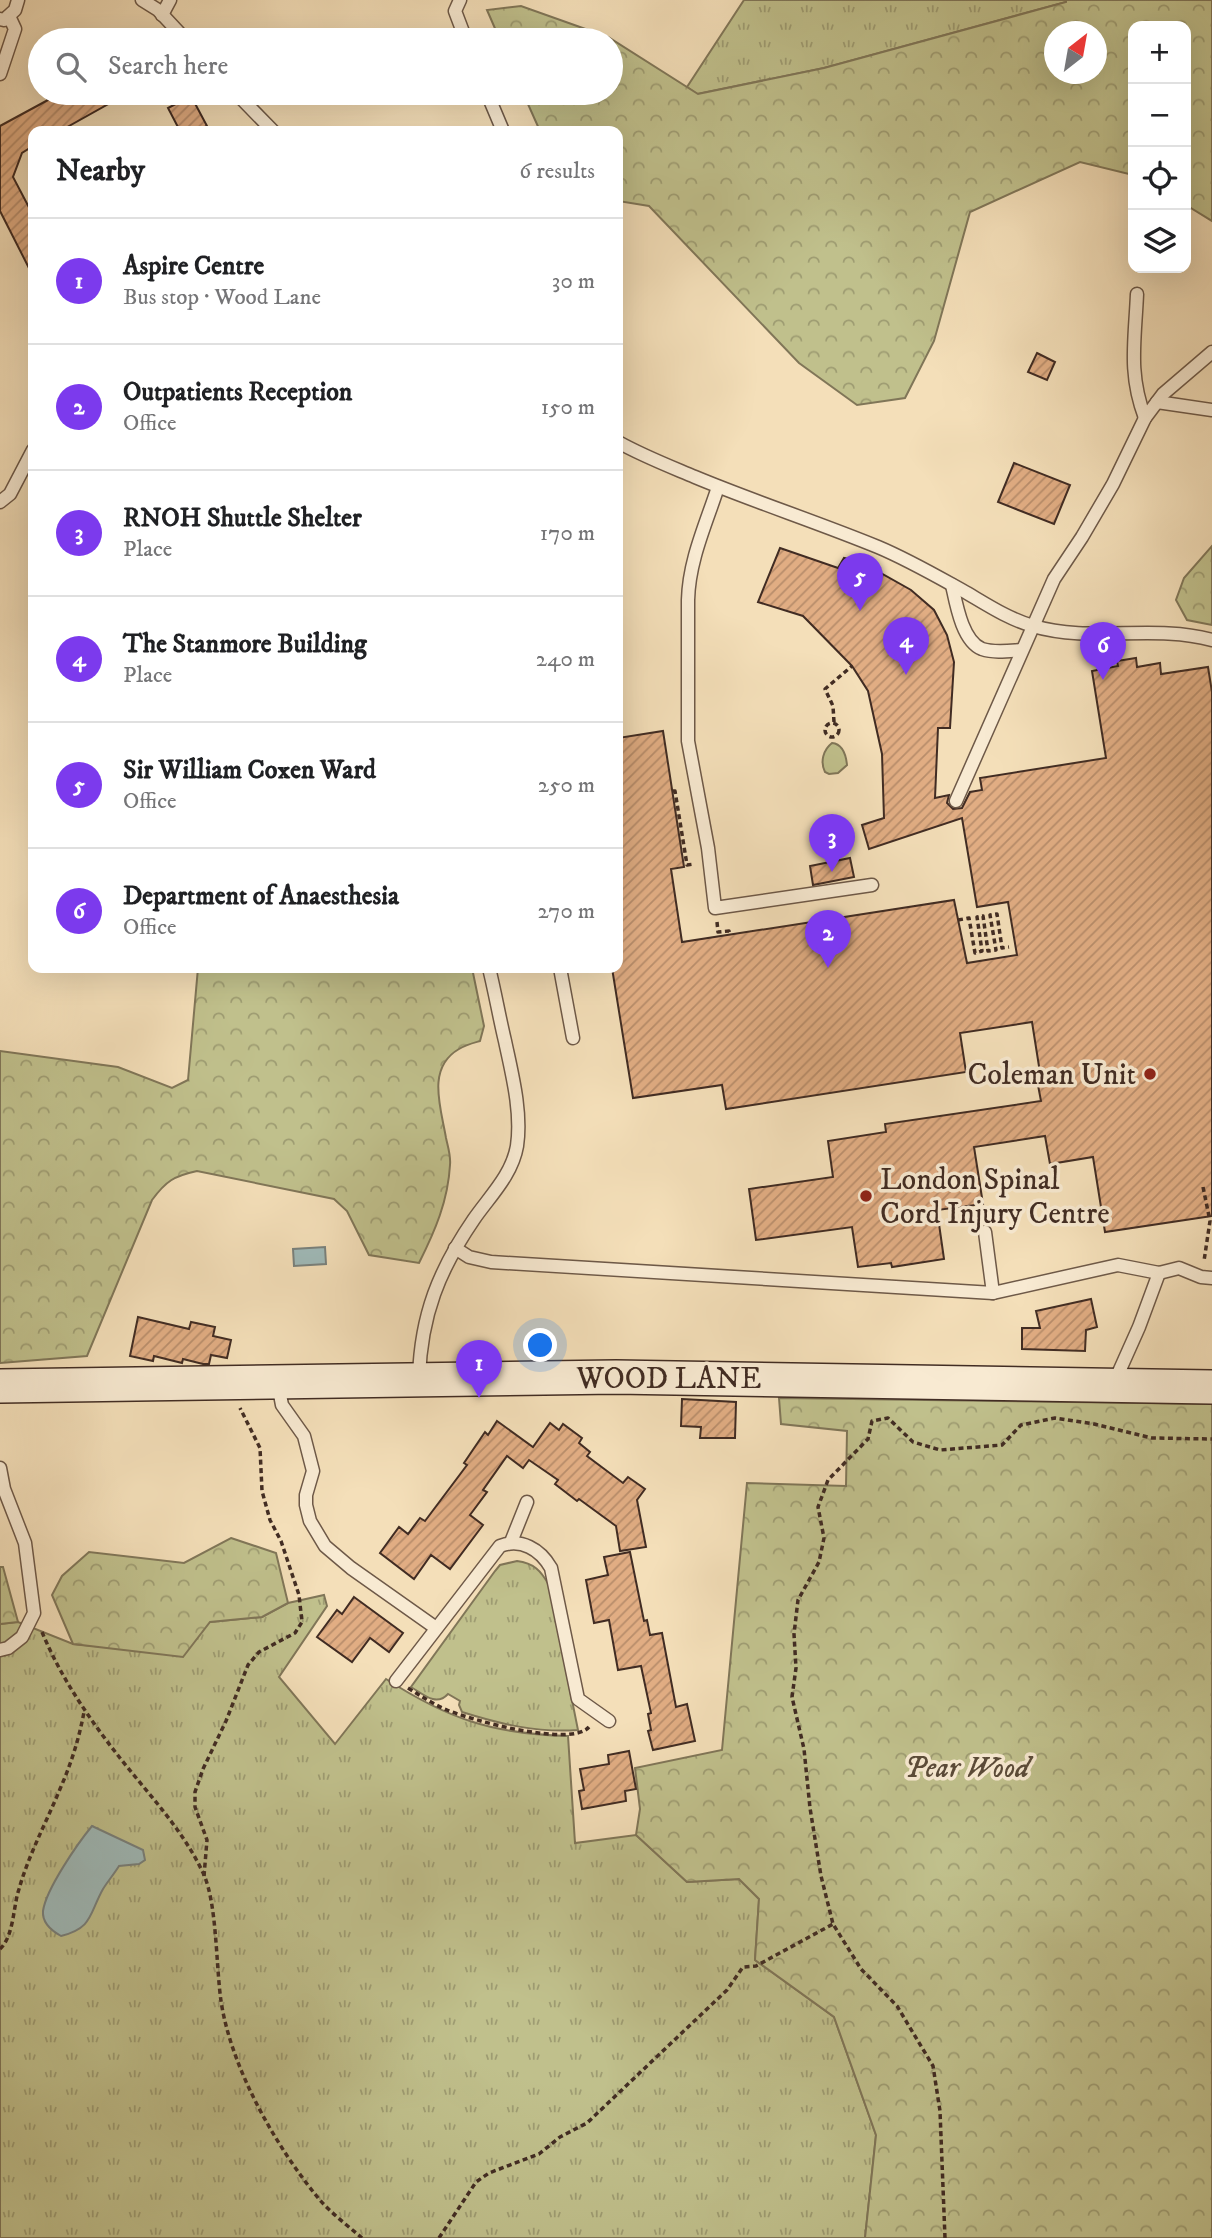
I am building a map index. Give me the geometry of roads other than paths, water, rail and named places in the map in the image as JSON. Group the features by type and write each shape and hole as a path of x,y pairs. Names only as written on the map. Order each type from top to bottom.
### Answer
{"street":[{"name":"WOOD LANE","path":"0,1386 616,1377 1212,1387"}],"lane":[{"path":"0,74 15,29 4,18 15,10 18,0"},
{"path":"142,0 174,28"},
{"path":"162,15 170,0"},
{"path":"460,0 455,11 462,28"},
{"path":"248,105 268,126"},
{"path":"492,105 501,126"},
{"path":"1137,294 1133,365 1136,394 1144,418"},
{"path":"956,801 1054,579 1113,484 1144,418 1185,374 1212,352"},
{"path":"1157,402 1212,410"},
{"path":"623,444 718,487 879,548 952,584 1006,616 1032,626 1057,632 1199,636 1212,640"},
{"path":"0,502 10,494 28,460"},
{"path":"718,487 688,581 688,741 708,848 715,908 872,885"},
{"path":"952,584 958,610 972,643 985,650 1021,650"},
{"path":"419,1379 425,1318 433,1292 455,1248 496,1192 516,1148 516,1101 490,973"},
{"path":"561,973 573,1038"},
{"path":"985,1233 993,1293"},
{"path":"455,1248 469,1257 491,1262 993,1293 1118,1265 1159,1273 1179,1268 1207,1278"},
{"path":"1114,1384 1159,1273"},
{"path":"277,1381 282,1405 304,1436 313,1471 306,1505 310,1521 325,1546 436,1628"},
{"path":"0,1468 2,1489 25,1543 34,1613 22,1637 0,1650"},
{"path":"511,1542 527,1502"},
{"path":"396,1681 500,1546 511,1542 531,1547 545,1557 551,1568 578,1699 604,1718"}],"water":[{"path":"325,1247 326,1264 294,1266 293,1249"},
{"path":"92,1826 143,1850 145,1860 139,1864 119,1866 103,1889 85,1924 61,1936 51,1929 44,1919 45,1902 63,1867"}],"place":[{"name":"Sir William Coxen Ward","path":"860,611"},
{"name":"The Stanmore Building","path":"906,675"},
{"name":"Department of Anaesthesia","path":"1103,680"},
{"name":"RNOH Shuttle Shelter","path":"832,872"},
{"name":"Outpatients Reception","path":"828,968"},
{"name":"Coleman Unit","path":"1150,1074"},
{"name":"London Spinal Cord Injury Centre","path":"866,1196"},
{"name":"Aspire Centre","path":"479,1398"}],"park label":[{"name":"Pear Wood","path":"967,1767"}]}
